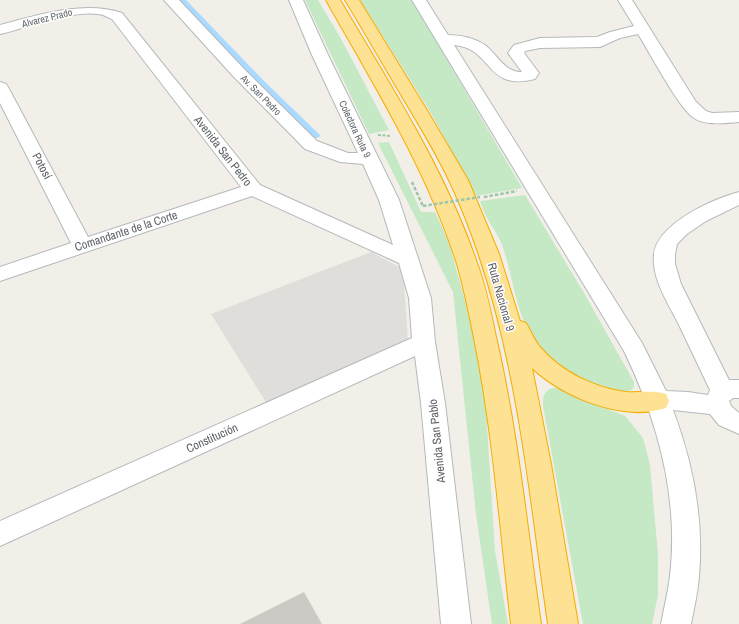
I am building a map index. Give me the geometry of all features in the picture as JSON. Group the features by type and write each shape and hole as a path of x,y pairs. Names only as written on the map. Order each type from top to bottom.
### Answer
{"highway":[{"name":"Ruta Nacional 9","path":"333,0 409,132 432,176 449,214 467,264 492,366 511,500 526,624"},
{"name":"Ruta Nacional 9","path":"352,0 452,168 469,202 488,249 507,309 535,438 563,624"},
{"path":"507,309 532,353 545,366 567,381 582,390 605,398 626,401 657,400"},
{"path":"535,438 536,415 534,388 537,383 546,378 557,378 567,381"}],"street":[{"name":"Av. San Pedro","path":"171,0 311,145 346,158 369,159"},
{"name":"Colectora Ruta 9","path":"296,0 320,56 389,200 409,260"},
{"path":"419,0 648,374 677,459 685,520 685,570 676,624"},
{"path":"625,0 690,105 700,115 712,118 739,117"},
{"name":"Alvarez Prado","path":"0,30 74,11 95,9"},
{"name":"Avenida San Pedro","path":"95,9 108,11 117,16 253,189 409,260"},
{"path":"444,40 459,39 471,43 481,50 505,74 510,77 524,78 529,76 531,73 521,62 516,53 519,48 540,43 600,42 615,35 643,28"},
{"name":"Potosí","path":"0,87 83,246"},
{"name":"Comandante de la Corte","path":"0,274 253,189"},
{"path":"739,198 680,229 672,236 664,255 665,269 670,284 726,396 727,418 739,424"},
{"name":"Avenida San Pablo","path":"409,260 420,298 424,342 433,403 456,624"},
{"name":"Constitución","path":"0,534 424,342"},
{"path":"657,400 678,400 707,404 726,396"}],"path":[{"path":"423,206 519,191"}],"shaded area":[{"path":"371,252 403,269 408,341 267,404 211,314"}],"green space":[{"path":"305,0 318,0 340,37 389,130 369,134"},
{"path":"360,0 412,0 522,188 476,196 431,113"},
{"path":"389,142 421,212 435,212 449,243 464,297 484,379 495,551 508,624 492,624 476,514 453,292 378,143"},
{"path":"525,195 584,293 634,382 634,387 630,390 618,393 601,388 563,368 538,347 526,327 518,304 502,245 483,210 480,201"},
{"path":"552,388 559,388 579,398 625,416 643,438 650,465 658,555 658,595 652,624 583,624 543,406 544,395"}],"water":[{"path":"174,0 186,0 266,83 321,136 309,141"}],"building":[{"path":"304,592 322,624 240,624"}]}
